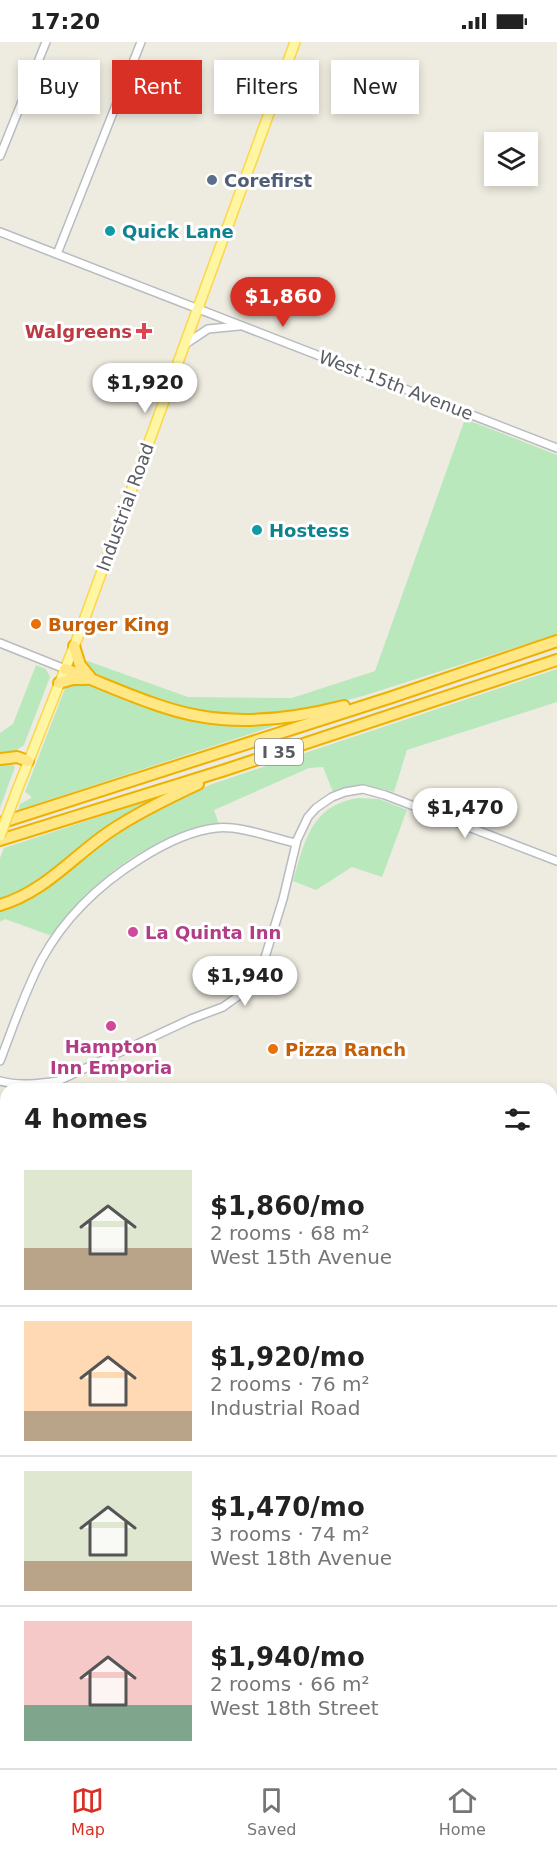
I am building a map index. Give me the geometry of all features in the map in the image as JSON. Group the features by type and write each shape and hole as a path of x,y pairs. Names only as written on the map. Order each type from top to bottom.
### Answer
{"highway":[{"name":"I 35","path":"0,824 557,641"},
{"path":"74,646 80,665 92,679"},
{"name":"I 35","path":"0,838 225,770 557,660"},
{"path":"65,669 175,710 198,716 239,720 286,718 392,697"},
{"path":"59,683 73,679 92,679"},
{"path":"0,759 17,757 28,761"},
{"path":"0,905 36,889 128,820 225,770"}],"main road":[{"name":"Industrial Road","path":"0,838 74,646 295,42"}],"street":[{"path":"0,156 46,42"},
{"path":"57,254 141,42"},
{"name":"West 15th Avenue","path":"0,231 557,448"},
{"path":"184,345 208,329 220,326 244,326"},
{"path":"0,643 65,669"},
{"path":"33,1083 58,1081 191,1019 223,1007 248,989 262,967 283,899 296,843 308,817 332,797 363,789 381,794 557,861"},
{"path":"0,1061 42,960 74,913 114,875 154,850 190,834 216,828 228,827 296,843"}],"green space":[{"path":"465,419 557,455 557,634 363,696 302,710 275,713 222,713 195,709 166,702 95,677 88,669 82,659 188,697 292,698 375,671"},
{"path":"36,665 46,669 50,677 24,745 15,751 0,753 0,733 13,724"},
{"path":"557,669 557,702 407,750 394,792 364,787 333,792 323,767 309,768 214,810 219,824 169,838 146,849 104,878 85,896 52,936 5,919 0,922 0,910 33,896 61,876 101,841 140,817 177,799 215,783"},
{"path":"80,683 147,706 273,723 274,726 18,810 20,804 31,798 25,792 66,686"},
{"path":"0,762 10,763 15,767 0,808"},
{"path":"358,798 379,799 407,810 382,877 352,867 316,890 293,881 306,840 320,817 342,802"},
{"path":"147,801 148,804 39,884 0,901 0,858 4,848"}],"place":[{"name":"Corefirst","path":"212,180"},
{"name":"Quick Lane","path":"110,231"},
{"name":"Walgreens","path":"144,331"},
{"name":"Hostess","path":"257,530"},
{"name":"Burger King","path":"36,624"},
{"name":"La Quinta Inn","path":"133,932"},
{"name":"Hampton Inn Emporia","path":"111,1026"},
{"name":"Pizza Ranch","path":"273,1049"}]}
